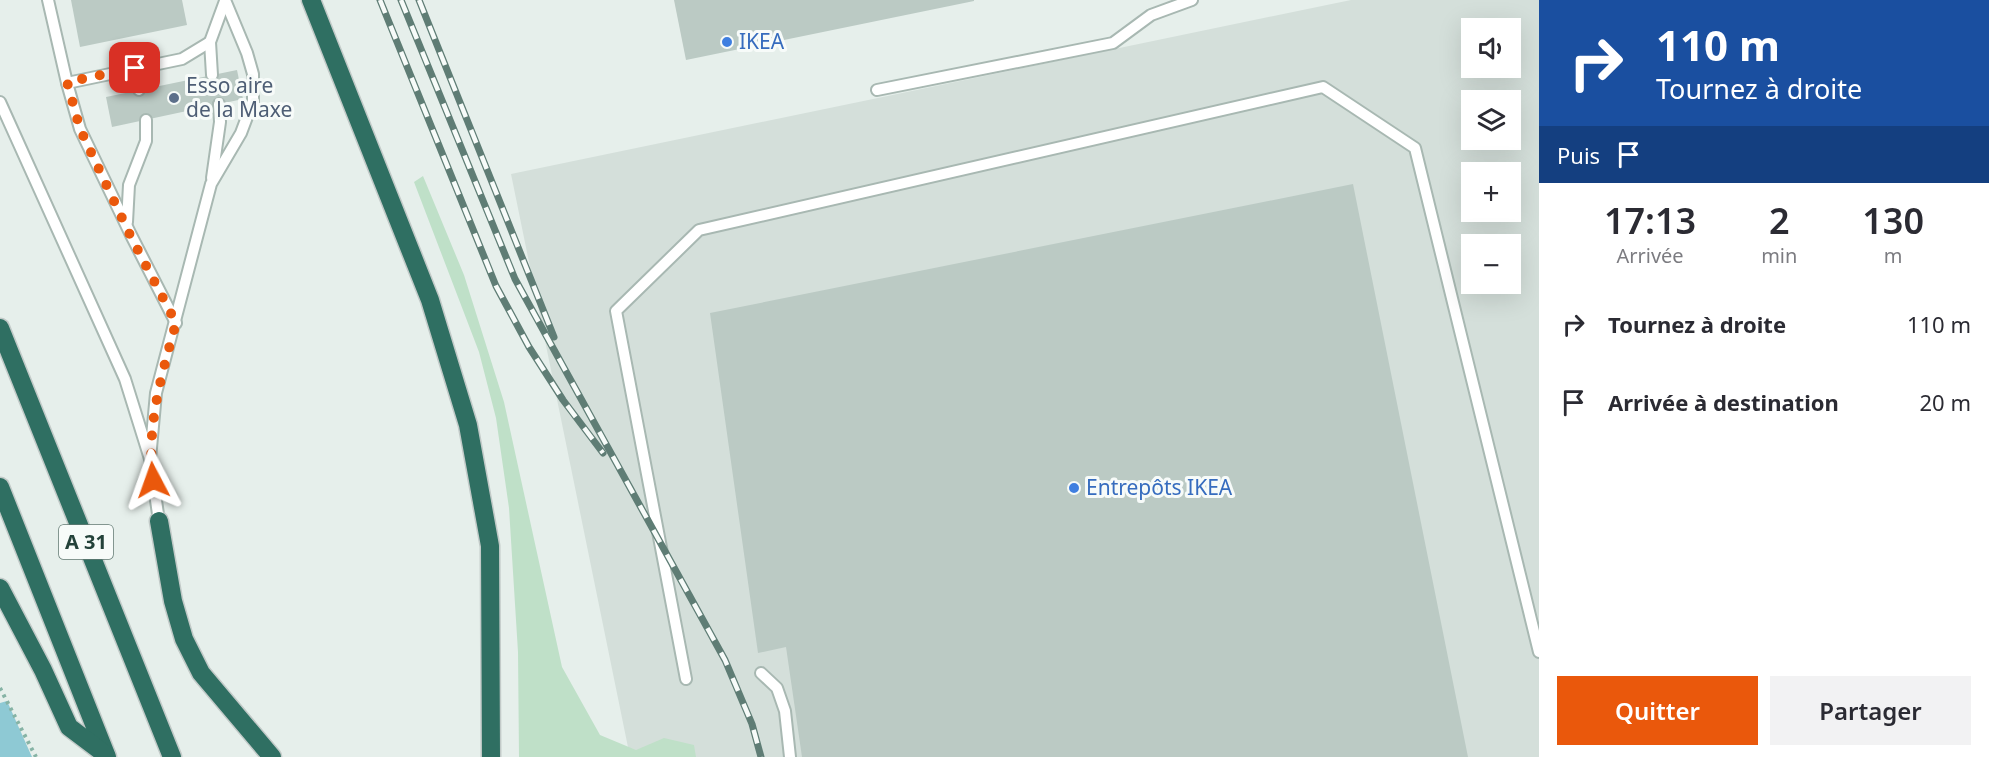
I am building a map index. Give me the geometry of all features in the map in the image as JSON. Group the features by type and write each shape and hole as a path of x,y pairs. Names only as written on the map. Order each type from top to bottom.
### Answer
{"highway":[{"path":"311,0 430,300 468,425 490,546 491,757"},
{"name":"A 31","path":"0,328 172,757"},
{"name":"A 31","path":"0,487 107,756"},
{"path":"159,521 172,601 184,639 201,673 273,757"},
{"path":"0,588 43,670 69,727 107,756"}],"lane":[{"path":"48,0 80,129 130,235 176,323"},
{"path":"877,90 1113,43 1151,15 1192,0"},
{"path":"212,75 210,42 225,1"},
{"path":"211,184 241,133 253,101 253,74 247,53 225,1"},
{"path":"67,82 182,58 210,42"},
{"path":"135,68 140,90"},
{"path":"686,679 616,311 699,230 1323,87 1415,148 1539,652"},
{"path":"0,102 125,379 150,459 159,521"},
{"path":"150,459 156,393 211,184 220,122 219,104"},
{"path":"127,225 129,185 146,141 146,120"},
{"path":"761,673 777,688 785,711 790,757"}],"path":[{"path":"0,688 36,757"}],"shaded area":[{"path":"1351,0 1539,0 1539,757 630,757 511,174"}],"green space":[{"path":"423,176 464,275 504,402 562,667 600,735 636,750 664,738 694,745 696,757 519,757 518,652 509,508 496,418 479,352 414,182"}],"water":[{"path":"7,701 32,757 0,757 0,703"}],"building":[{"path":"71,0 182,0 187,25 80,47"},
{"name":"IKEA","path":"674,0 974,0 974,1 686,60"},
{"name":"Esso aire de la Maxe","path":"237,70 243,99 112,127 106,97"},
{"name":"Entrepôts IKEA","path":"1353,184 1468,757 802,757 786,647 758,653 710,313"}],"railway":[{"path":"380,0 496,286 529,347 563,400 603,453"},
{"path":"401,0 515,279 725,660 752,724 761,757"},
{"path":"419,0 554,337"}],"place":[{"name":"IKEA","path":"727,42"},
{"name":"Esso aire de la Maxe","path":"174,98"},
{"name":"Entrepôts IKEA","path":"1074,488"}],"route":[{"path":"135,68 67,82 80,129 130,235 176,323 156,393 150,459 153,480"}]}
